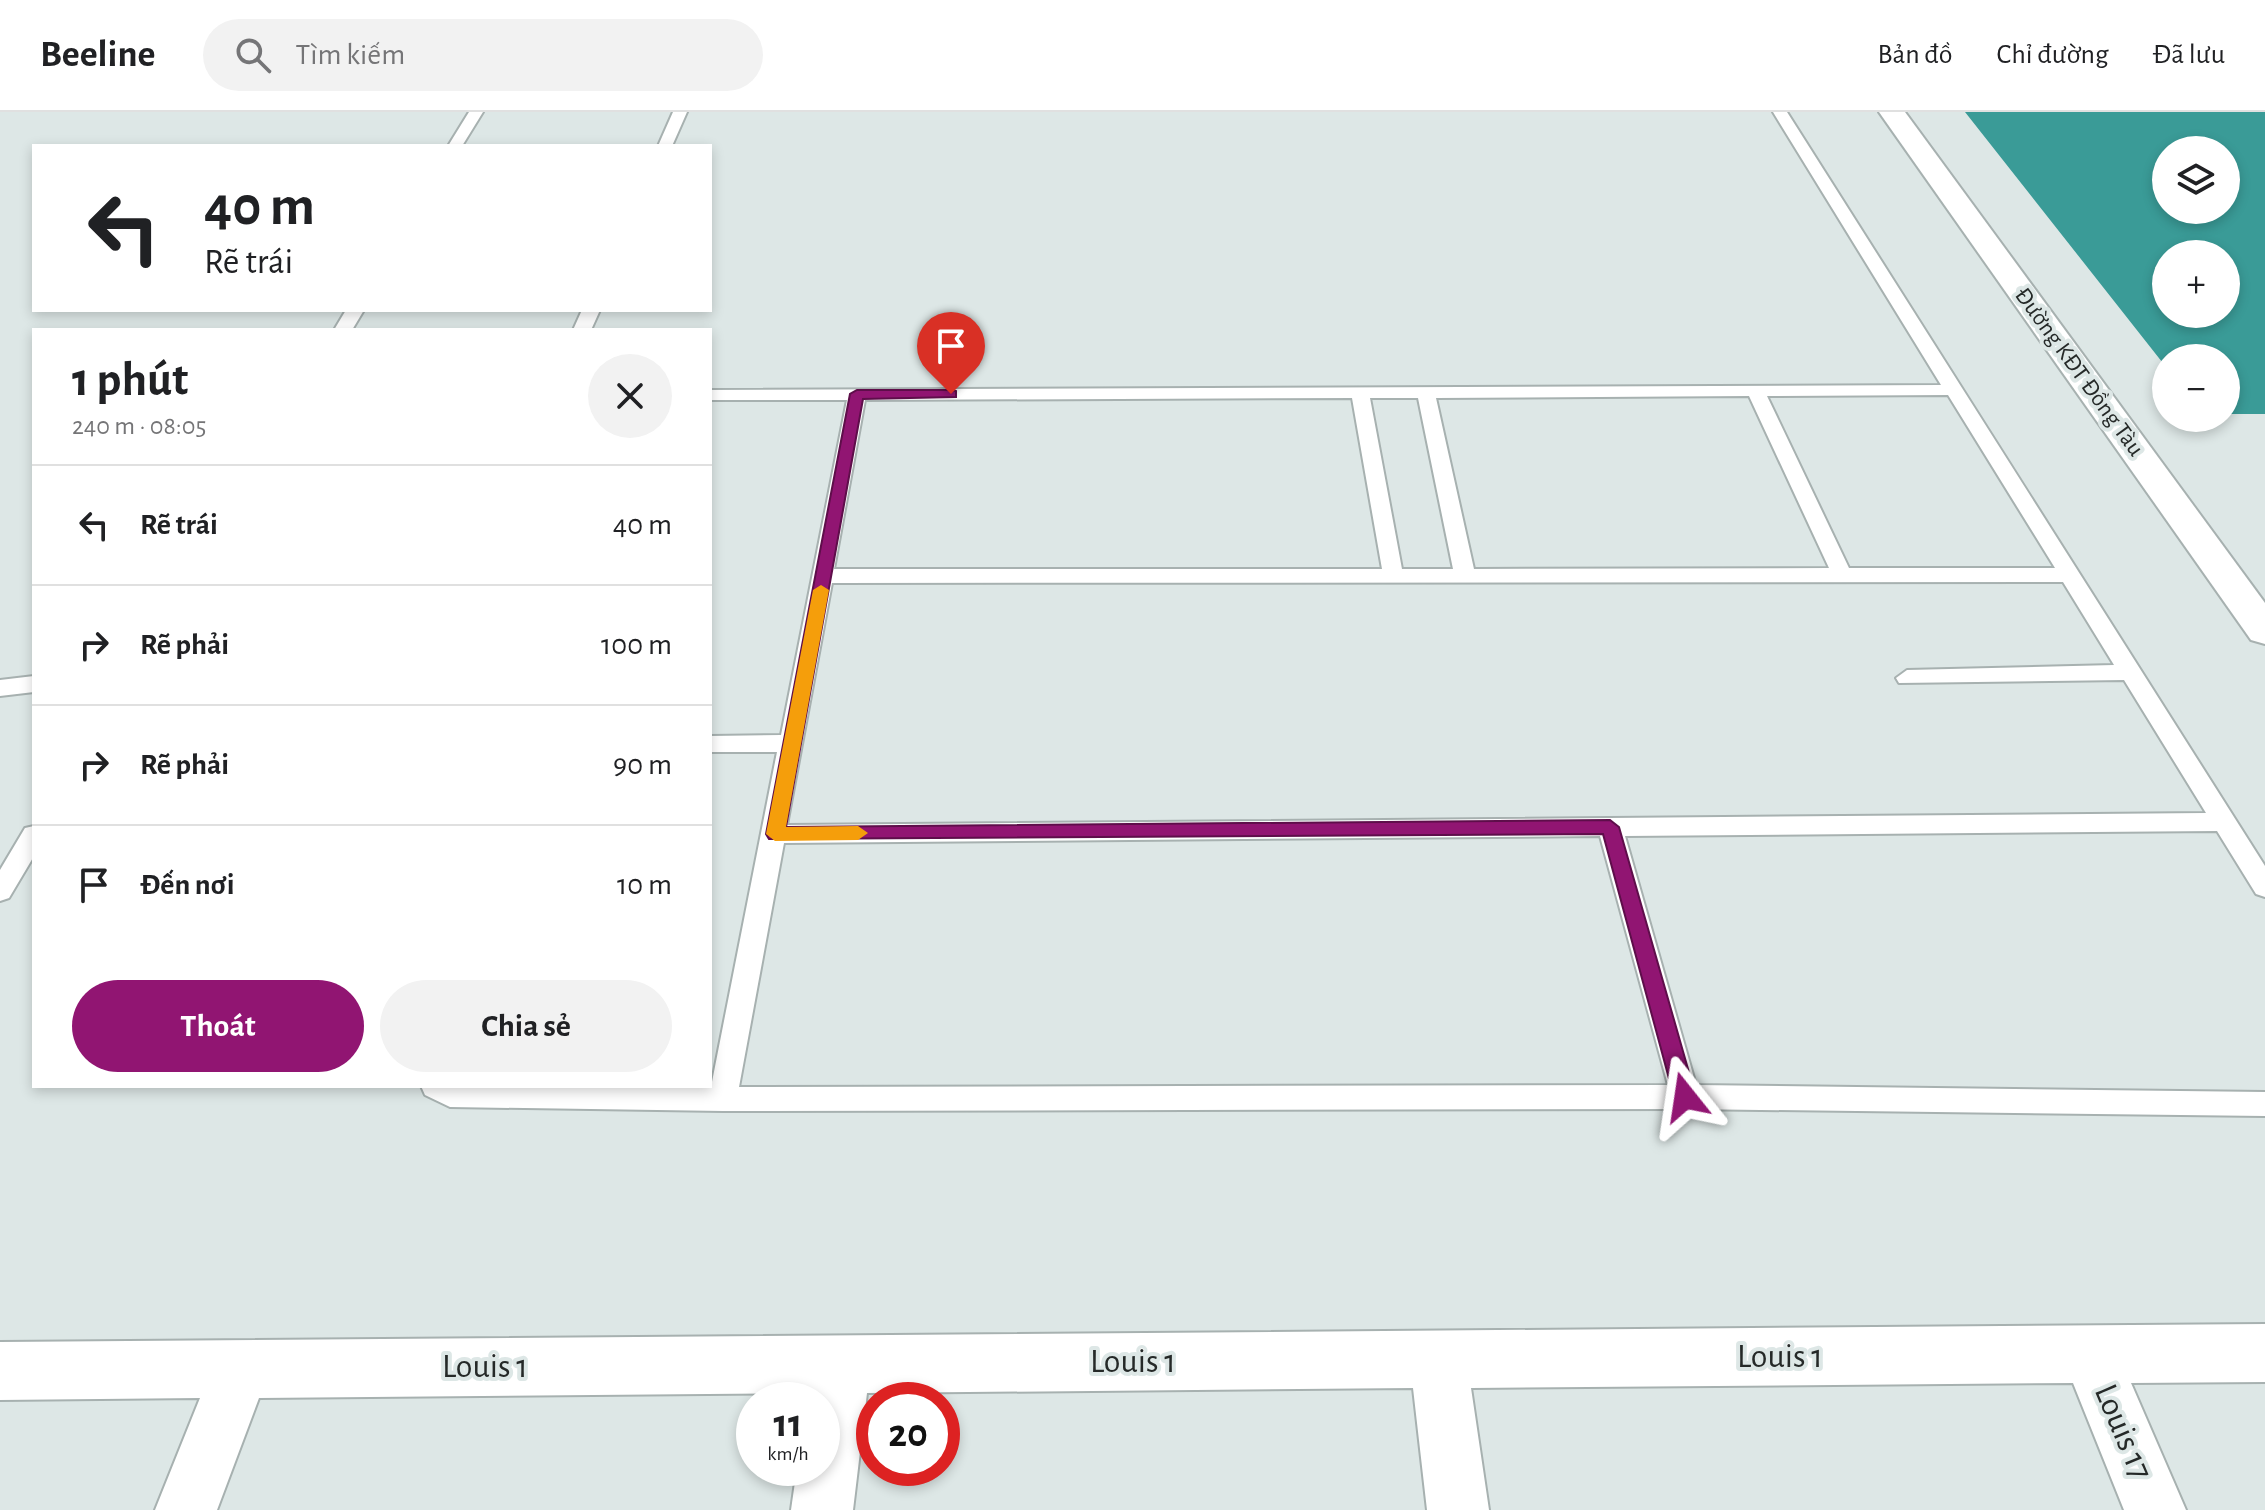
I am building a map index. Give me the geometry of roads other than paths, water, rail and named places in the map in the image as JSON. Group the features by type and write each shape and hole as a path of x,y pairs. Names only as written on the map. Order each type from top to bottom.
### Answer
{"street":[{"name":"Đường KĐT Đồng Tàu","path":"1892,112 2265,631"},
{"name":"Louis 1","path":"0,1371 2265,1353"},
{"name":"Louis 17","path":"2090,1354 2155,1510"},
{"path":"1438,1360 1458,1510"},
{"path":"822,1510 842,1364"},
{"path":"186,1510 241,1369"}],"lane":[{"path":"456,144 476,112"},
{"path":"666,144 680,112"},
{"path":"1780,112 2265,887"},
{"path":"1755,390 1842,575"},
{"path":"712,395 1952,390"},
{"path":"1360,392 1393,575"},
{"path":"1426,392 1465,575"},
{"path":"723,1099 857,394"},
{"path":"823,576 2069,575"},
{"path":"1907,678 2131,672"},
{"path":"0,688 32,684"},
{"path":"712,744 792,743"},
{"path":"775,834 2224,822"},
{"path":"1610,827 1685,1097"},
{"path":"0,891 32,838"},
{"path":"438,1088 450,1095 723,1099 1685,1097 2265,1104"}],"water":[{"path":"1965,112 2265,112 2265,414 2240,414 2240,344 2152,344 2152,349"}]}
